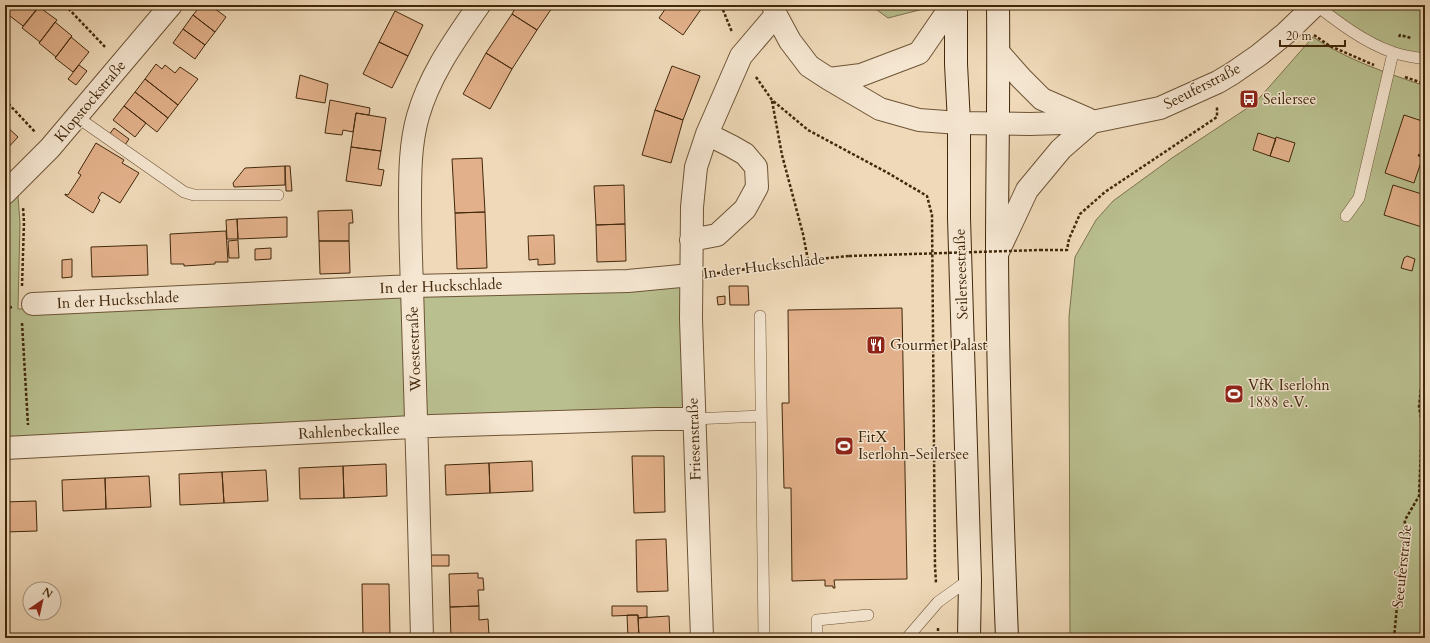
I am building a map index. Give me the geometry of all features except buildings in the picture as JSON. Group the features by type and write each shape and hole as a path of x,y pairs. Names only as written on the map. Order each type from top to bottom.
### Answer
{"street":[{"name":"Klopstockstraße","path":"5,193 50,148 120,63 171,5"},
{"name":"Woestestraße","path":"422,638 417,428 410,244 410,180 413,140 418,116 426,91 443,58 479,5"},
{"path":"829,79 861,75 919,53 952,5"},
{"name":"Seilerseestraße","path":"956,5 956,64 959,123 959,218 970,579 969,638"},
{"path":"998,5 997,254 999,432 1007,638"},
{"name":"Seeuferstraße","path":"775,10 790,41 809,66 880,109 919,120 959,123 1030,124 1092,122 1160,108 1233,74 1259,55 1316,5"},
{"name":"Friesenstraße","path":"702,638 693,419 690,275 692,207 696,167 707,134 741,56 775,10"},
{"path":"999,53 1042,99 1092,122"},
{"name":"Seeuferstraße","path":"997,254 1027,190 1061,149 1092,122"},
{"path":"691,240 716,235 745,209 757,187 756,167 745,154 707,134"},
{"name":"In der Huckschlade","path":"33,304 412,286 628,281 690,275"},
{"name":"Rahlenbeckallee","path":"5,448 417,428 432,426 693,419"}],"lane":[{"path":"1316,5 1342,25 1376,45 1393,53 1425,59"},
{"path":"1346,216 1359,198 1393,53"},
{"path":"77,117 184,192 194,195 278,195"},
{"path":"760,316 764,638"},
{"path":"693,419 761,416"},
{"path":"907,638 938,602 970,579"},
{"path":"817,638 817,620 868,615"}],"path":[{"path":"64,5 74,13 120,63"},
{"path":"721,5 741,56 772,100 808,130 927,196 932,215 934,566 938,602 938,638"},
{"path":"1296,22 1330,46 1378,66"},
{"name":"In der Huckschlade","path":"690,275 720,273 808,260 849,256 1066,250 1080,214 1105,192 1217,117 1218,82"},
{"path":"5,100 50,148"},
{"path":"772,100 782,155 803,234 808,260"},
{"path":"1418,155 1425,157"},
{"path":"1421,163 1425,164"},
{"name":"Seeuferstraße","path":"1394,638 1405,520 1419,496 1422,423 1419,408 1421,388 1425,377"}],"green space":[{"path":"870,5 935,5 935,6 888,18"},
{"path":"1320,5 1425,5 1425,55 1398,50 1381,44"},
{"name":"VfK Iserlohn 1888 e.V.","path":"1313,37 1353,59 1425,86 1425,638 1070,638 1069,317 1075,257 1096,220 1113,201 1172,158 1255,103"},
{"path":"17,183 20,223 18,309 685,282 688,415 5,444 5,196"}],"place":[{"name":"Seilersee","path":"1249,99"},
{"name":"Gourmet Palast","path":"876,345"},
{"name":"VfK Iserlohn 1888 e.V.","path":"1234,394"},
{"name":"FitX Iserlohn-Seilersee","path":"844,446"}]}
